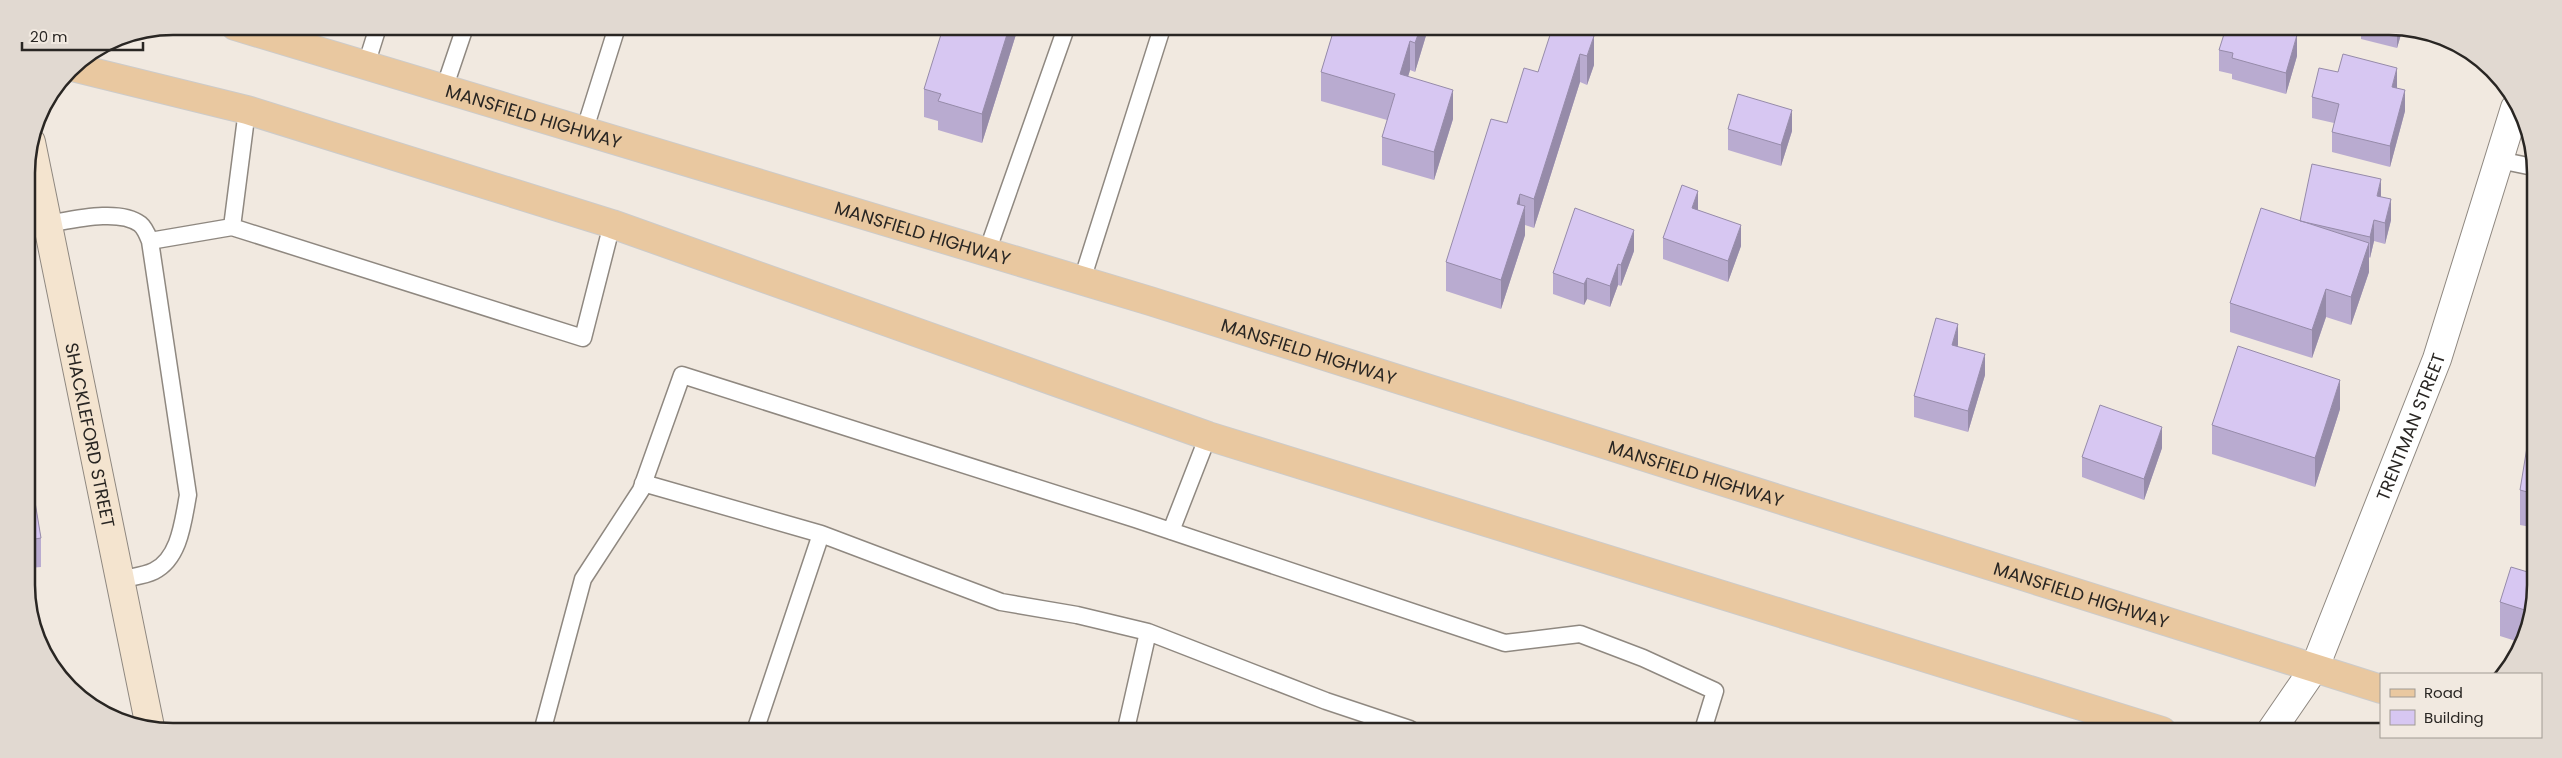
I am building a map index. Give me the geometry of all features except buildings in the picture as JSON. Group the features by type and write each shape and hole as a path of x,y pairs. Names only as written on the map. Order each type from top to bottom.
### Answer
{"main road":[{"name":"MANSFIELD HIGHWAY","path":"265,35 1082,280 2380,689"},
{"path":"82,69 247,110 612,224 1208,436 2136,723"}],"street":[{"name":"TRENTMAN STREET","path":"2276,723 2315,667 2438,358 2513,113"},
{"name":"SHACKLEFORD STREET","path":"35,163 149,721"}],"lane":[{"path":"366,65 375,35"},
{"path":"444,89 462,35"},
{"path":"584,132 614,35"},
{"path":"987,252 1064,35"},
{"path":"1082,280 1160,35"},
{"path":"232,227 247,110"},
{"path":"2499,160 2527,166"},
{"path":"47,224 84,218 126,216 142,225 150,241 188,495 182,526 167,562 153,571 119,580"},
{"path":"150,241 232,227 583,338 612,224"},
{"path":"544,723 583,579 644,484 682,375 1171,531 1504,643 1580,634 1643,658 1715,691 1705,723"},
{"path":"1171,531 1208,436"},
{"path":"644,484 821,534 1001,602 1148,632 1326,701 1392,723"},
{"path":"758,723 821,534"},
{"path":"1127,723 1148,632"}]}
